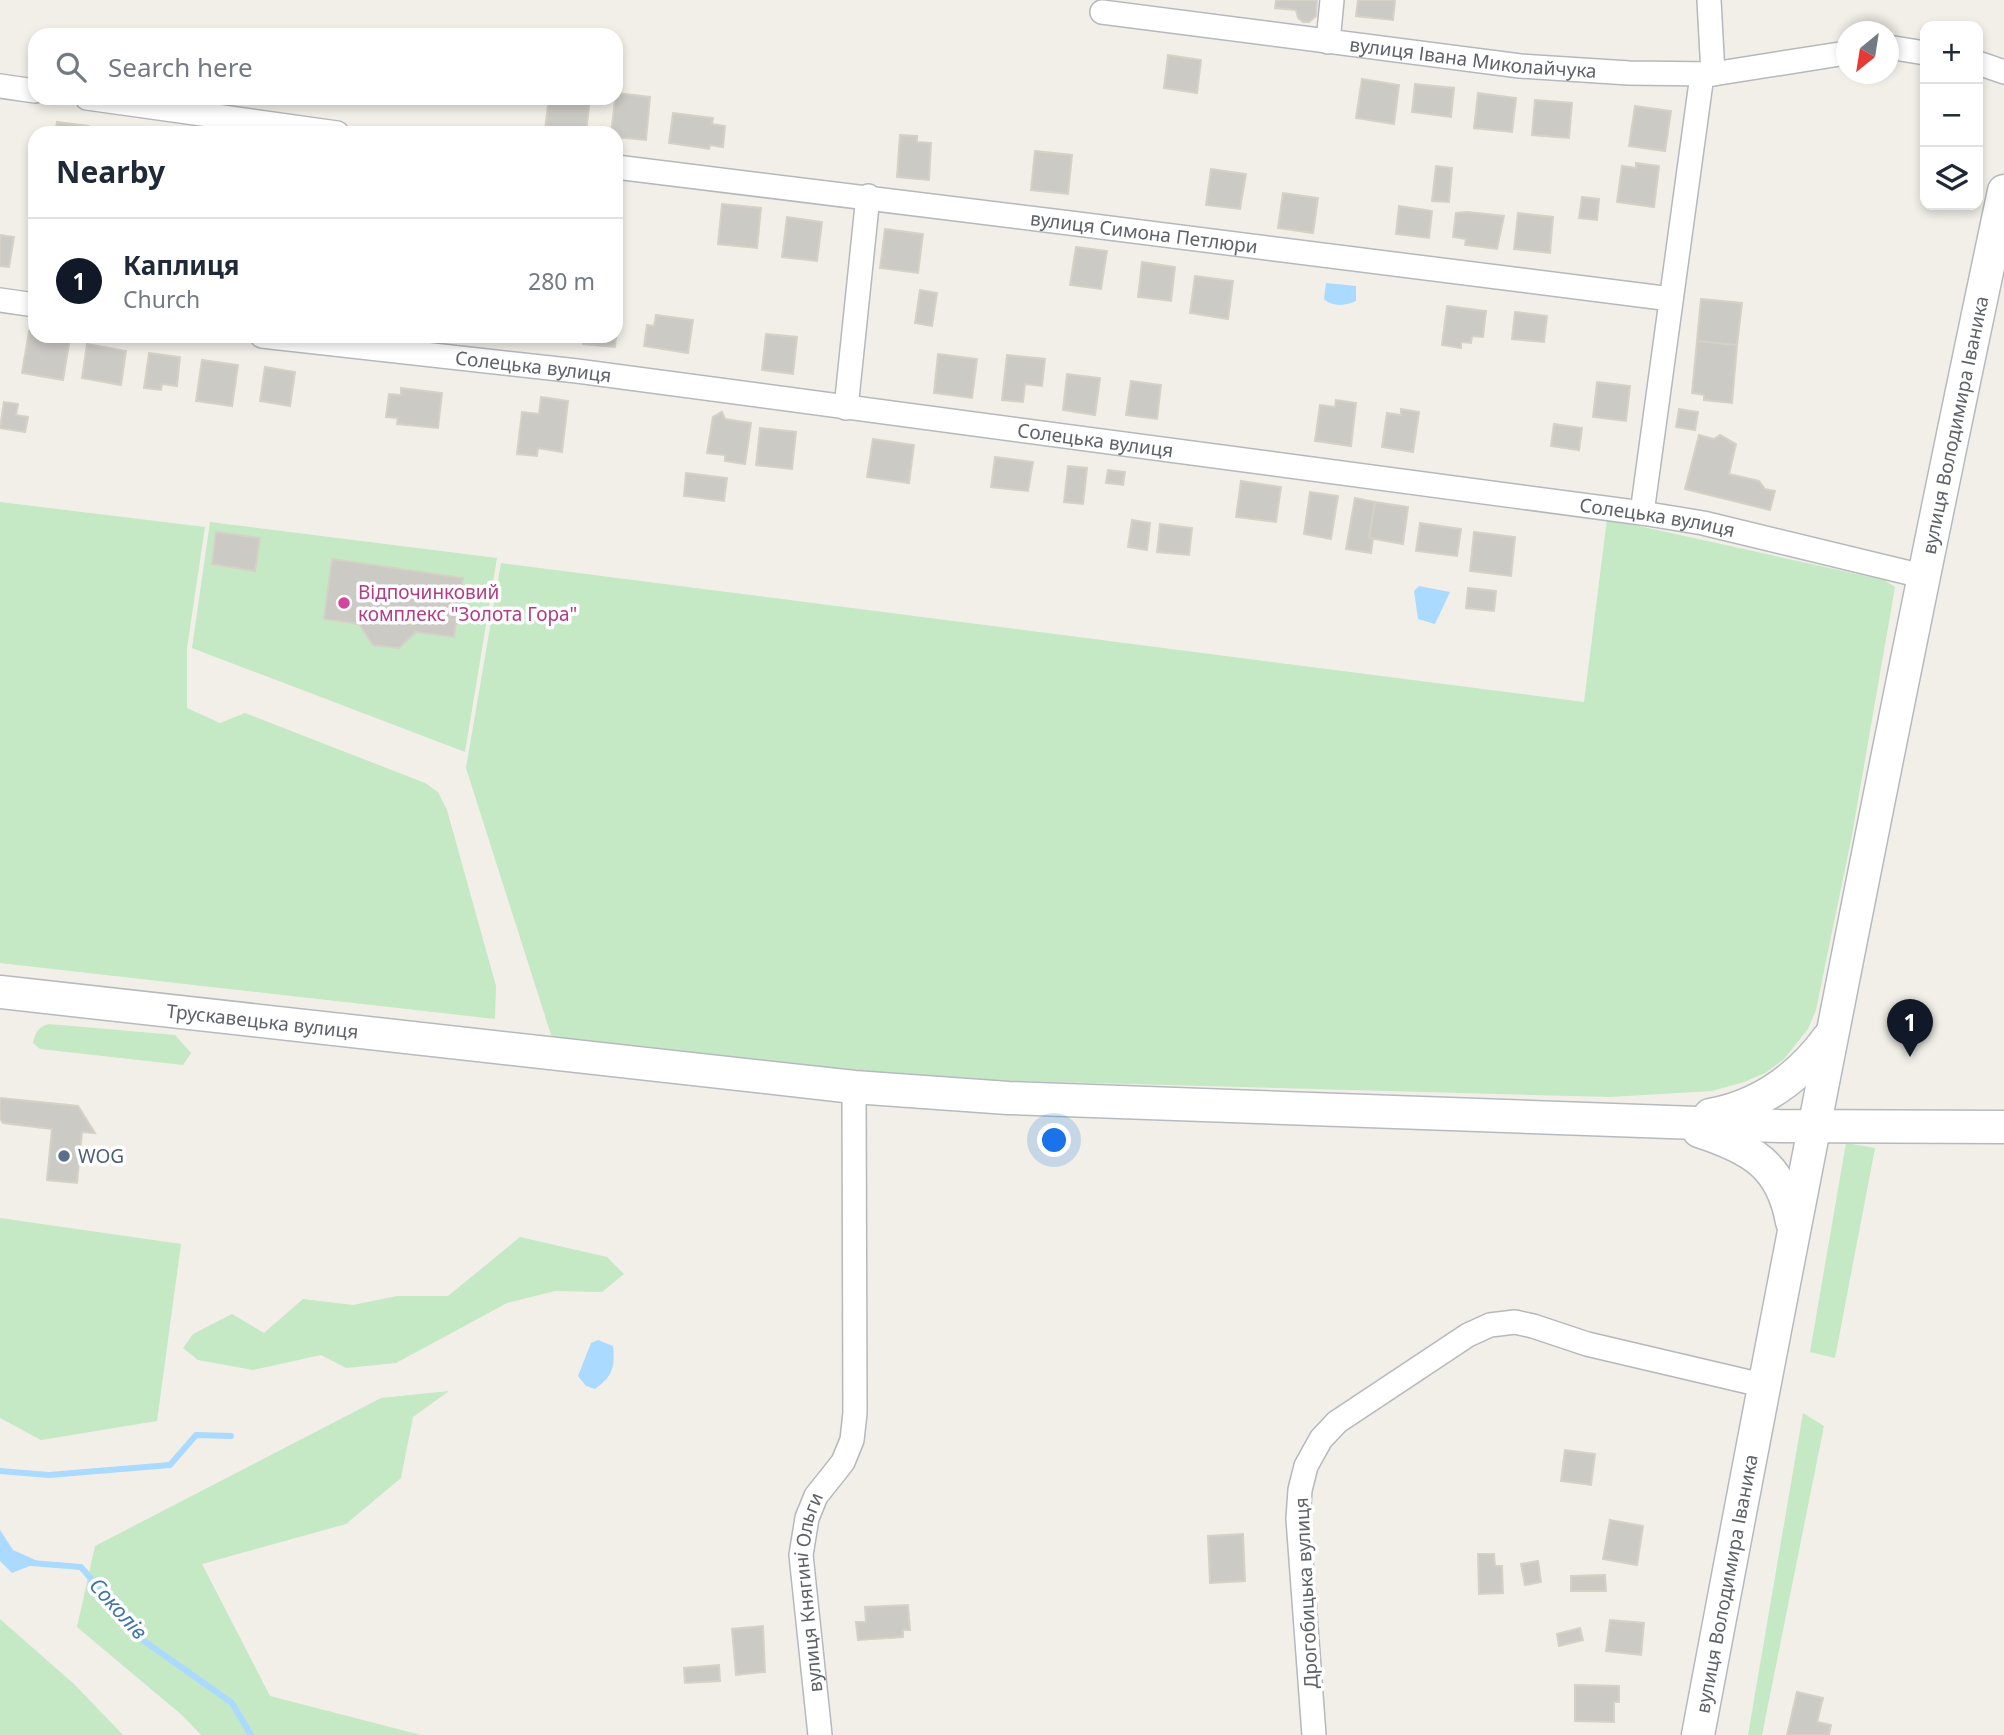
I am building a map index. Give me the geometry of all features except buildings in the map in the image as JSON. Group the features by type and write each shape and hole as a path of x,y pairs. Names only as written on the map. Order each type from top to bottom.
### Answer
{"main road":[{"name":"вулиця Володимира Іваника","path":"1698,1735 1831,1034 1922,576 2004,191"},
{"name":"Трускавецька вулиця","path":"0,992 854,1087 1050,1100 1671,1123"},
{"path":"1671,1123 1730,1112 1775,1091 1805,1067 1831,1034"},
{"path":"1671,1123 1813,1127 2004,1127"},
{"path":"1671,1123 1723,1139 1759,1159 1773,1171 1783,1186 1794,1234"}],"street":[{"path":"1328,42 1332,0"},
{"path":"1642,513 1671,299 1708,75 1709,0"},
{"name":"вулиця Івана Миколайчука","path":"1102,12 1520,66 1708,75 1836,54"},
{"path":"1899,48 1920,51"},
{"path":"1983,65 2004,72"},
{"path":"0,86 28,90"},
{"path":"137,105 287,126"},
{"name":"вулиця Симона Петлюри","path":"623,168 868,196 1075,226 1671,299"},
{"path":"846,408 868,196"},
{"path":"0,300 28,304"},
{"name":"Солецька вулиця","path":"325,343 577,371 1642,513 1703,523 1922,576"},
{"name":"вулиця Княгині Ольги","path":"820,1735 801,1555 807,1518 816,1496 843,1462 852,1440 855,1413 854,1087"},
{"name":"Дрогобицька вулиця","path":"1314,1735 1298,1519 1300,1490 1311,1454 1321,1439 1352,1409 1468,1335 1490,1325 1515,1322 1587,1344 1766,1386"}],"green space":[{"path":"0,502 205,527 187,648 187,708 220,723 245,713 425,783 438,792 447,810 496,986 495,1019 0,963"},
{"path":"1607,519 1884,580 1895,587 1852,835 1816,1010 1808,1029 1784,1059 1765,1073 1712,1091 1610,1097 909,1078 552,1038 466,768 501,563 1584,702"},
{"name":"Відпочинковий комплекс \"Золота Гора\"","path":"210,522 497,558 465,752 192,648"},
{"path":"49,1024 175,1035 191,1053 183,1065 40,1049 33,1043 35,1036 40,1028"},
{"path":"1846,1143 1875,1148 1835,1358 1810,1352"},
{"path":"0,1218 181,1244 157,1421 41,1440 0,1418"},
{"path":"520,1237 607,1257 624,1274 602,1292 555,1291 507,1303 396,1363 346,1368 321,1355 253,1370 198,1360 183,1348 193,1334 232,1314 264,1333 303,1299 353,1305 397,1296 448,1296"},
{"path":"449,1391 413,1417 401,1478 346,1524 202,1564 270,1696 421,1735 201,1735 183,1716 77,1627 95,1546 381,1398"},
{"path":"1803,1413 1824,1426 1762,1735 1748,1735"},
{"path":"0,1619 75,1685 123,1735 0,1735"}],"water":[{"path":"1326,283 1356,286 1356,301 1339,305 1327,302 1324,299"},
{"path":"1419,586 1450,592 1435,624 1418,619 1414,591"},
{"path":"598,1340 613,1346 614,1360 606,1380 595,1389 586,1386 578,1376 591,1343"},
{"path":"0,1530 13,1550 40,1562 12,1573 0,1561"}],"waterway":[{"path":"0,1471 49,1475 170,1465 196,1435 231,1436"},
{"name":"Соколів","path":"31,1563 81,1567 144,1641 232,1703 251,1735"}],"place":[{"name":"Відпочинковий комплекс \"Золота Гора\"","path":"344,603"},
{"name":"Каплиця","path":"1910,1057"},
{"name":"WOG","path":"64,1156"}]}
